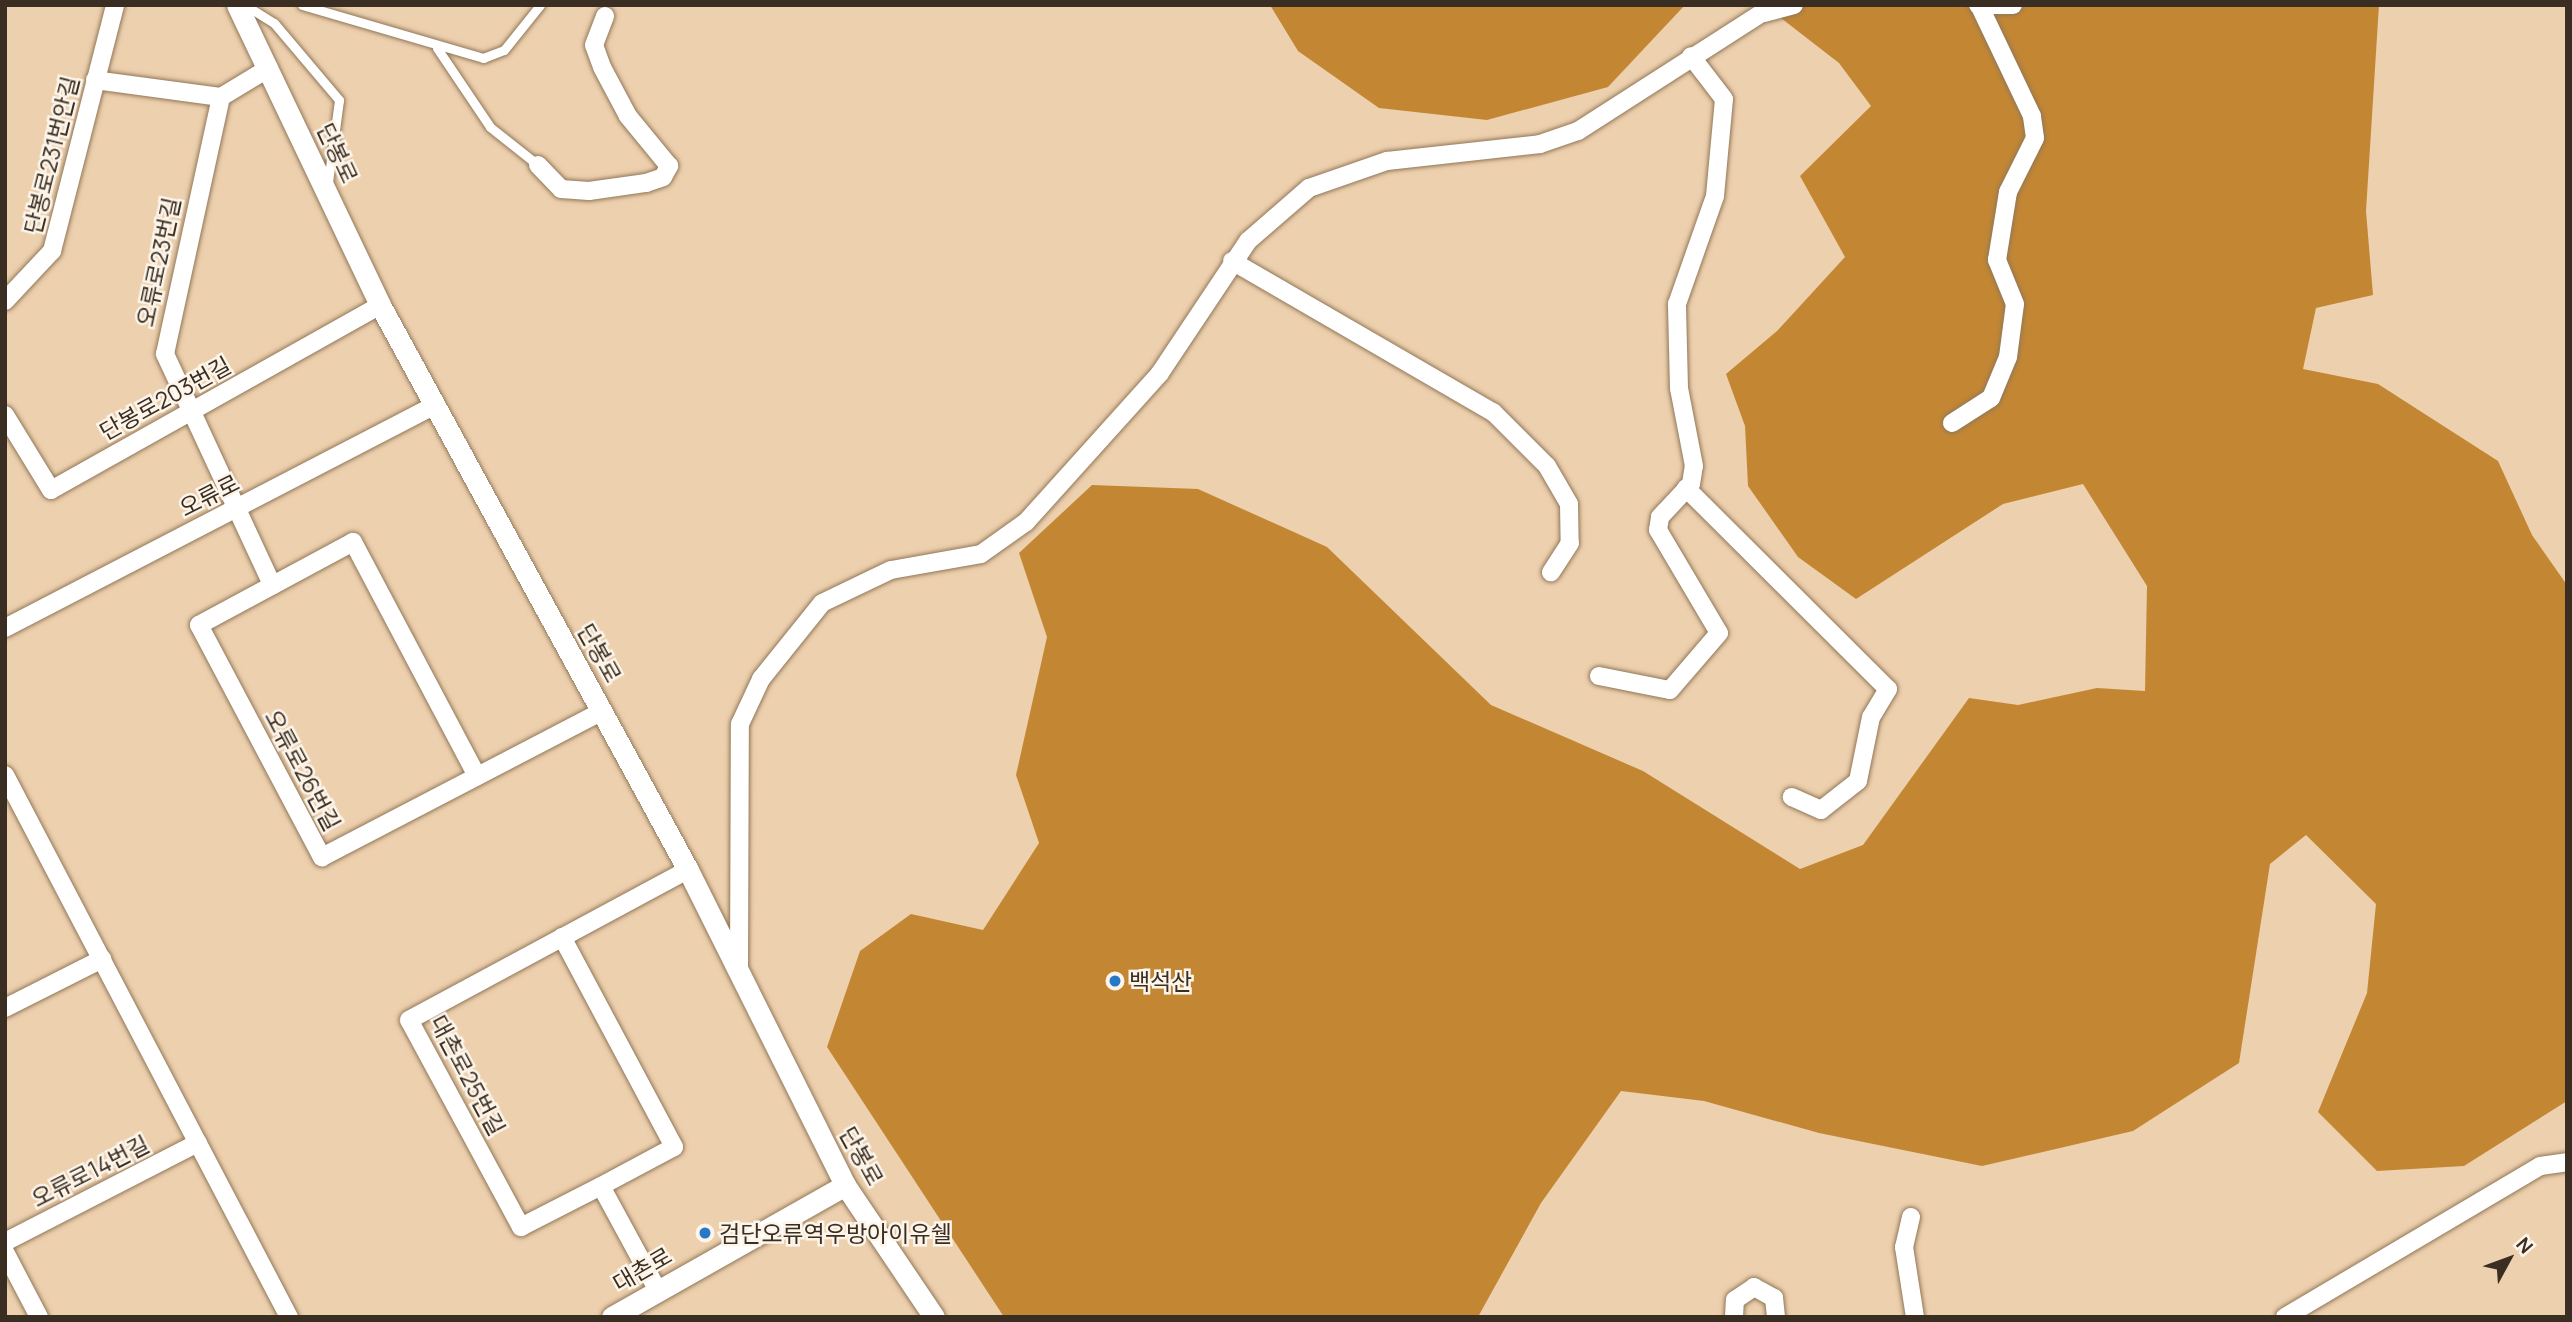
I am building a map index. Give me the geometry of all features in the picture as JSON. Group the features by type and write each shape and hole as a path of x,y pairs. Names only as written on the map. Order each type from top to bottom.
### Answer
{"street":[{"name":"단봉로231번안길","path":"5,301 52,251 114,5"},
{"name":"단봉로","path":"237,5 380,305 688,870 845,1185 934,1317"},
{"path":"739,972 745,834 740,724 761,679 822,603 844,588 891,570 981,554 1026,523 1160,373 1232,261 1279,210 1336,176 1432,152 1540,144 1600,120 1692,56 1767,9 1794,5"},
{"path":"1952,423 1991,398 2008,357 2015,304 1997,260 2008,192 2035,138 2032,116 1978,5 2012,5"},
{"path":"538,165 561,189 589,191 646,183 669,166 628,117 602,67 594,45 605,16"},
{"path":"1599,676 1670,690 1719,633 1658,530 1660,517 1686,488 1694,466 1679,388 1676,304 1715,196 1724,99 1692,56"},
{"path":"95,80 221,97 269,68"},
{"name":"오류로23번길","path":"221,97 165,354 232,510"},
{"path":"1232,261 1493,412 1547,466 1569,504 1570,543 1551,572"},
{"name":"단봉로203번길","path":"5,415 51,490 380,305"},
{"name":"오류로","path":"5,628 435,405"},
{"path":"1686,488 1888,689 1871,717 1858,781 1821,810 1792,797"},
{"path":"232,510 272,585"},
{"name":"오류로26번길","path":"477,776 353,542 199,625 322,857 602,711"},
{"path":"5,775 289,1317"},
{"name":"대촌로25번길","path":"562,937 674,1147 521,1227 408,1020 562,937 688,870"},
{"path":"5,1008 102,959"},
{"name":"오류로14번길","path":"5,1242 198,1143"},
{"path":"2284,1317 2540,1166 2567,1162"},
{"name":"대촌로","path":"612,1317 845,1185"},
{"path":"601,1186 657,1291"},
{"path":"1911,1217 1904,1247 1915,1317"},
{"path":"5,1252 39,1317"},
{"path":"1734,1317 1735,1300 1754,1287 1774,1298 1776,1317"}],"lane":[{"path":"245,5 274,23 339,100 326,191"},
{"path":"302,5 437,48 484,58 504,50 540,5"},
{"path":"437,48 490,127 538,165"}],"shaded area":[{"path":"1270,5 1685,5 1608,87 1487,120 1379,108 1298,51"},
{"path":"1764,5 2379,5 2366,211 2373,295 2316,308 2303,369 2378,384 2498,461 2532,535 2567,585 2567,1101 2464,1166 2377,1171 2318,1112 2367,993 2376,904 2306,835 2270,864 2239,1063 2133,1131 1982,1166 1819,1133 1704,1101 1621,1091 1541,1203 1478,1317 1004,1317 827,1047 860,951 911,914 983,930 1039,843 1016,775 1047,637 1019,553 1092,485 1198,489 1327,547 1491,705 1643,771 1800,869 1863,845 1969,698 2018,705 2097,688 2145,691 2147,586 2083,484 2003,504 1856,599 1798,557 1748,486 1745,426 1726,374 1777,331 1845,257 1800,176 1871,106 1839,63"}],"place":[{"name":"백석산","path":"1115,981"},
{"name":"검단오류역우방아이유쉘","path":"705,1233"}]}
